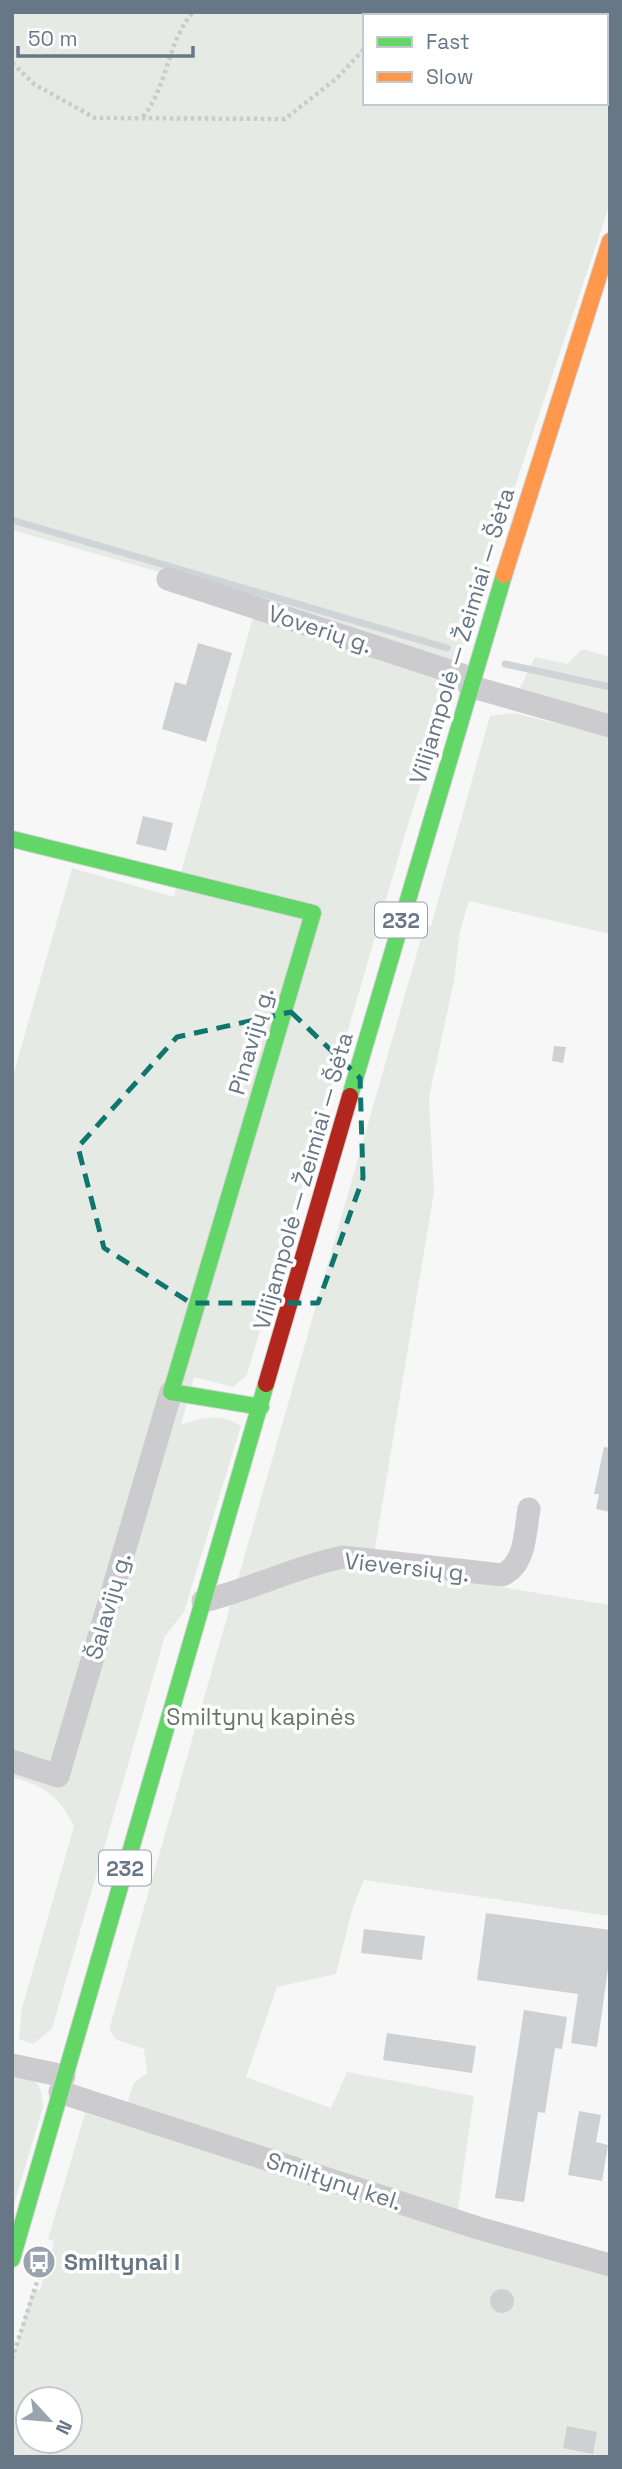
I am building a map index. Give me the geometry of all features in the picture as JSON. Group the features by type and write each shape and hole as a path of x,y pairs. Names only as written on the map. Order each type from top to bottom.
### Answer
{"main road":[{"name":"Vilijampolė — Žeimiai — Šėta","path":"12,2259 470,682 610,241"},
{"name":"Pinavijų g.","path":"12,839 313,913 171,1392"},
{"path":"171,1392 261,1408"}],"street":[{"name":"Voverių g.","path":"168,579 470,682 610,726"},
{"name":"Šalavijų g.","path":"12,1762 58,1776 171,1392"},
{"name":"Vieversių g.","path":"202,1601 232,1594 320,1562 343,1557 502,1575 510,1572 520,1556 529,1509"},
{"name":"Smiltynų kel.","path":"12,2065 478,2228 610,2264"}],"path":[{"path":"142,118 162,88 175,40 193,12"},
{"path":"12,63 34,84 95,118 285,119 337,78 363,50"}],"highlighted area":[{"path":"291,1012 360,1078 363,1178 318,1303 191,1303 104,1248 78,1147 177,1037"}],"green space":[{"path":"12,12 610,12 610,204 514,489 409,821 247,1375 233,1387 194,1377 181,1425 219,1418 241,1426 184,1612 165,1636 52,2029 33,2044 19,2039 22,2008 74,1826 50,1794 12,1777 12,1079 72,868 174,897 258,600 12,530"},
{"path":"582,649 610,657 610,717 520,688 535,657 567,664"},
{"name":"Smiltynų kapinės","path":"513,713 610,736 610,934 469,901 460,931 454,981 429,1097 434,1192 372,1566 610,1605 610,1916 364,1880 353,1907 336,1974 277,1987 246,2077 331,2108 347,2072 474,2096 457,2216 126,2106 134,2083 147,2073 144,2049 117,2040 109,2030 424,928 431,926 490,716"},
{"path":"12,2072 36,2083 41,2092 43,2107 12,2211"},
{"path":"85,2113 610,2275 610,2457 12,2457 12,2359 33,2288 40,2290 54,2241 48,2239"}],"building":[{"path":"198,643 232,653 206,742 162,729 175,682 186,685"},
{"path":"143,816 173,823 166,851 136,844"},
{"path":"554,1046 566,1047 563,1063 552,1061"},
{"path":"604,1447 610,1448 610,1512 596,1509 599,1494 594,1494"},
{"path":"486,1913 610,1930 610,1955 597,2047 571,2043 578,1994 477,1980"},
{"path":"364,1929 425,1936 422,1960 361,1953"},
{"path":"524,2010 567,2017 562,2049 555,2048 545,2113 538,2112 524,2202 495,2198"},
{"path":"387,2033 476,2046 472,2073 383,2060"},
{"path":"579,2111 601,2115 596,2142 608,2145 602,2181 568,2175"},
{"path":"502,2289 510,2293 514,2301 510,2309 502,2313 494,2309 490,2301 494,2293"},
{"path":"567,2426 597,2432 593,2454 563,2448"}],"waterway":[{"path":"12,520 447,648"},
{"path":"505,664 610,687"}],"traffic: fast":[{"path":"350,1096 504,575"},
{"path":"12,839 313,913 171,1392 261,1407"},
{"path":"12,2259 266,1384"}],"traffic: slow":[{"path":"504,575 610,241"}],"traffic: jam":[{"path":"266,1384 350,1096"}],"place":[{"name":"Smiltynai I","path":"39,2262"}]}
